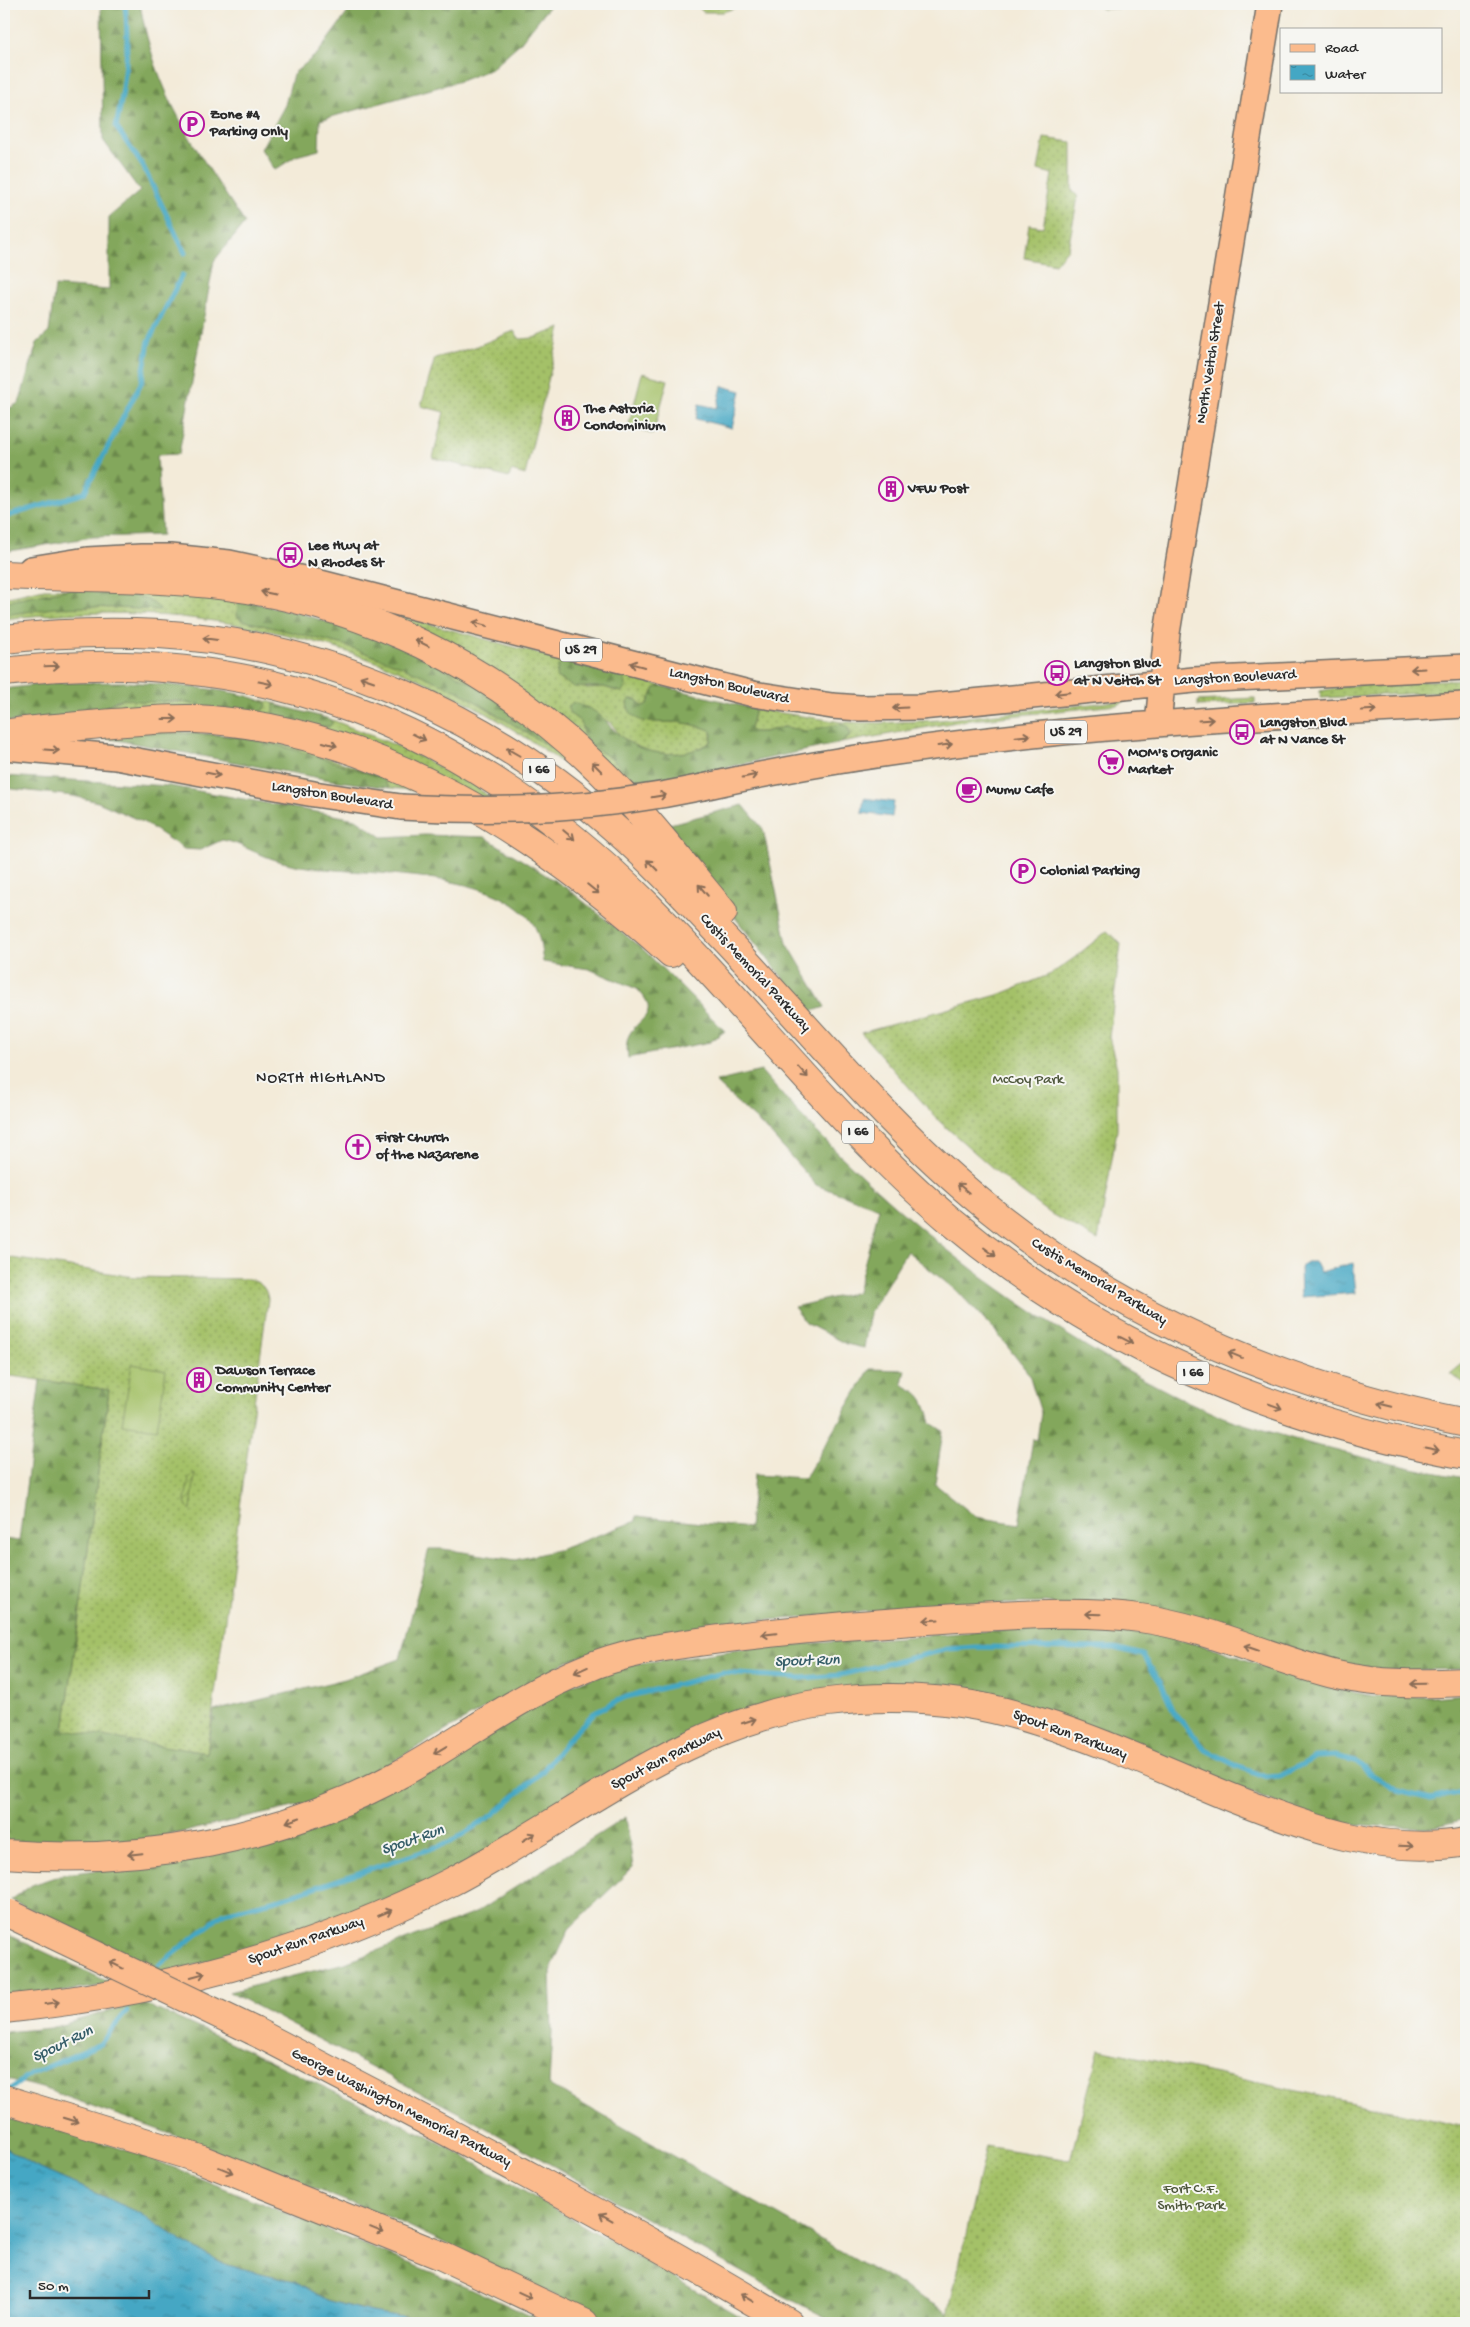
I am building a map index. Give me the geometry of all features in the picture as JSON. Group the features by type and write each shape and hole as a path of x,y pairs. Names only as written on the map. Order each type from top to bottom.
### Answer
{"highway":[{"path":"4,575 151,579 267,592 328,608 391,629 441,653 485,678 539,716 607,778 768,967 884,1093 939,1166"},
{"name":"Custis Memorial Parkway","path":"4,639 58,633 128,633 180,636 252,647 322,664 375,682 425,703 520,756 612,826 694,907 876,1103 939,1166 1004,1221 1049,1255 1121,1299 1171,1326 1250,1361 1330,1390 1395,1408 1466,1423"},
{"name":"I 66","path":"4,672 46,666 106,665 164,668 221,674 286,688 333,701 387,722 439,747 490,776 543,813 604,864 648,906 885,1161 952,1222 1038,1286 1094,1322 1170,1362 1277,1406 1332,1424 1388,1439 1466,1455"},
{"path":"4,734 139,720 196,719 275,730 328,744 376,760 420,778 468,803 540,849 642,928 700,979 770,1036"},
{"path":"4,1854 66,1857 138,1854 209,1843 259,1831 306,1816 373,1787 425,1759 533,1694 577,1672 627,1655 693,1642 926,1620 1049,1614 1103,1615 1140,1618 1180,1626 1304,1666 1357,1679 1395,1684 1466,1682"},
{"name":"Spout Run Parkway","path":"4,2009 99,1996 181,1980 314,1941 401,1906 454,1880 620,1782 689,1745 758,1718 827,1702 896,1698 977,1706 1058,1728 1268,1812 1336,1835 1374,1843 1410,1846 1466,1842"},
{"name":"George Washington Memorial Parkway","path":"7,1913 254,2031 505,2160 789,2323"},
{"path":"14,2102 200,2160 442,2256 584,2323"}],"main road":[{"name":"North Veitch Street","path":"1158,724 1167,634 1212,348 1270,4"},
{"name":"Langston Boulevard","path":"4,575 60,563 141,557 170,557 229,563 313,581 744,692 832,706 860,708 921,706 1163,682 1466,667"},
{"name":"Langston Boulevard","path":"4,747 116,757 314,794 401,807 493,811 552,809 640,799 810,764 907,749 1158,724 1466,705"}],"green space":[{"path":"101,4 140,4 156,66 167,93 194,145 245,223 214,261 179,454 157,455 162,535 92,537 4,552 4,411 19,403 37,343 49,332 55,286 109,290 109,217 140,191 103,140"},
{"path":"354,4 551,4 520,43 491,69 460,81 320,120 319,150 296,156 275,170 261,149 285,105 293,74 318,53"},
{"path":"695,4 746,4 723,12 703,12"},
{"path":"1096,4 1218,4 1102,9"},
{"path":"1044,138 1072,142 1072,190 1078,197 1068,249 1055,264 1024,258 1029,225 1043,227 1052,174 1038,170"},
{"path":"561,328 525,475 511,471 509,478 433,458 444,412 421,406 435,358 472,348 514,331 520,339 533,338"},
{"path":"642,373 668,380 653,434 628,428"},
{"path":"211,588 463,672 605,788 597,788 531,741 462,700 409,675 353,654 297,637 239,625 181,617 122,613 63,614 4,619 4,598 44,589"},
{"path":"71,589 131,594 153,603 161,610 90,607 53,608 4,615 4,602"},
{"path":"243,601 300,613 408,649 500,698 563,755 460,692 401,666 344,645 241,620 237,616 238,604"},
{"path":"390,613 565,661 556,671 587,688 604,687 616,691 626,685 623,676 662,686 655,688 647,705 642,706 637,700 631,699 627,702 630,711 635,717 650,722 684,723 711,730 711,742 690,751 679,753 655,752 632,744 621,736 612,724 603,719 569,713 581,722 582,731 591,746 616,762 635,784 624,785 389,619"},
{"path":"565,661 623,676 626,687 621,692 604,687 574,687 556,677 558,666"},
{"path":"1466,679 1466,691 1321,698 1320,691 1361,684"},
{"path":"124,682 177,686 239,694 267,704 263,710 253,713 241,713 177,701 143,702 125,699 117,700 99,710 76,716 40,721 4,722 4,689 51,683"},
{"path":"662,686 755,709 750,729 753,732 764,732 784,727 806,731 840,724 847,726 850,736 841,743 695,774 635,784 616,762 591,746 582,731 581,722 569,713 569,706 574,703 592,710 623,738 643,749 667,754 679,753 690,751 711,742 712,734 710,730 684,723 642,721 630,712 627,703 630,699 637,700 642,706 647,705 655,688"},
{"path":"124,698 186,703 208,708 141,707 100,710"},
{"path":"1255,698 1255,703 1198,706 1198,701"},
{"path":"262,700 278,704 274,704 279,719 252,714 267,704"},
{"path":"1128,700 1117,705 962,721 841,743 850,736 850,731 832,726 806,731 784,727 764,732 753,732 750,729 755,709 842,722 880,723 939,720"},
{"path":"274,704 330,719 332,723 330,726 308,726 285,721 274,713"},
{"path":"330,719 405,749 474,785 541,836 313,727 331,723"},
{"path":"166,730 248,737 306,749 420,791 390,788 382,778 305,753 246,739 198,734 115,733"},
{"path":"115,733 212,735 266,743 305,753 382,778 390,788 330,780 100,737"},
{"path":"4,776 170,786 356,819 382,837 425,835 485,837 568,889 645,951 725,1031 710,1042 628,1058 627,1044 629,1034 644,1018 648,1006 637,989 589,969 543,962 538,936 532,922 514,905 489,892 428,878 296,865 272,859 237,844 222,840 200,850 184,849 143,822 98,802 73,796 4,788"},
{"path":"743,805 763,829 787,943 825,1007 810,1012 662,826"},
{"name":"McCoy Park","path":"1107,931 1121,944 1109,1037 1117,1068 1117,1130 1098,1240 1051,1214 1012,1185 939,1121 861,1033 1001,994 1051,974"},
{"path":"761,1071 835,1150 914,1223 999,1289 1105,1358 1172,1394 1235,1421 1343,1452 1392,1464 1466,1478 1466,1669 1369,1671 1046,1603 933,1605 724,1623 617,1643 567,1661 362,1779 307,1804 161,1837 106,1845 4,1845 4,1539 19,1541 40,1380 109,1390 64,1730 207,1753 214,1711 345,1679 400,1659 429,1549 443,1549 516,1560 561,1549 636,1521 636,1516 749,1528 754,1475 805,1478 870,1369 905,1370 902,1383 922,1398 931,1423 943,1431 935,1484 976,1517 1019,1524 1033,1439 1037,1440 1041,1413 1029,1374 996,1332 959,1293 907,1251 870,1312 864,1348 846,1344 806,1323 794,1307 857,1292 879,1208 816,1185 769,1132 715,1082"},
{"path":"4,1258 134,1277 249,1279 260,1284 266,1291 268,1299 207,1753 64,1731 109,1390 4,1375"},
{"path":"1466,1361 1466,1384 1450,1374"},
{"path":"132,1364 166,1370 157,1429 122,1424"},
{"path":"195,1473 191,1510 186,1506 185,1500 189,1478"},
{"path":"1074,1625 1163,1636 1217,1649 1275,1671 1330,1688 1375,1696 1431,1697 1466,1694 1466,1819 1432,1827 1390,1827 1341,1823 1294,1810 1055,1715 977,1692 898,1688 824,1692 416,1888 304,1932 166,1974 11,1900 32,1885 64,1874 125,1867 209,1853 566,1687 633,1664 759,1647"},
{"path":"626,1817 633,1867 569,1929 550,1972 552,2033 549,2085 948,2312 946,2323 837,2323 784,2296 463,2115 229,1992 345,1963 475,1913"},
{"path":"4,1933 113,1984 4,2001"},
{"path":"140,2002 217,2036 435,2140 752,2323 613,2323 398,2221 176,2136 42,2088 4,2078 4,2032 51,2028"},
{"name":"Fort C.F. Smith Park","path":"1099,2049 1466,2127 1466,2323 946,2323 986,2146 1070,2160"},
{"path":"4,2118 55,2128 145,2156 463,2285 546,2323 430,2323 371,2312 327,2300 295,2281 227,2265 183,2242 140,2213 34,2166 4,2147"}],"water":[{"path":"722,386 741,391 732,428 696,419 699,404 717,408"},
{"path":"864,798 894,802 892,817 862,813"},
{"path":"1307,1262 1315,1262 1320,1272 1353,1263 1356,1293 1301,1297 1300,1268"},
{"path":"4,2147 34,2166 140,2213 183,2242 227,2265 295,2281 327,2300 371,2312 430,2323 4,2323"}],"waterway":[{"path":"125,4 126,66 116,127 143,166 185,253"},
{"path":"4,517 84,493 142,381 149,341 182,275"},
{"name":"Spout Run","path":"159,1965 224,1913 280,1899 451,1842 494,1814 541,1773 570,1737 596,1711 626,1697 723,1673 802,1678 840,1675 948,1649 976,1647 1115,1648 1143,1655 1162,1685 1175,1714 1206,1750 1237,1766 1266,1777 1280,1776 1316,1757 1334,1756 1356,1761 1369,1773 1402,1792 1431,1799 1466,1791"},
{"name":"Spout Run","path":"9,2090 31,2074 100,2044 127,2011"}],"place":[{"name":"Zone #4 Parking Only","path":"192,124"},
{"name":"The Astoria Condominium","path":"567,418"},
{"name":"VFW Post","path":"891,489"},
{"name":"Lee Hwy at N Rhodes St","path":"290,555"},
{"name":"Langston Blvd at N Veitch St","path":"1057,673"},
{"name":"Langston Blvd at N Vance St","path":"1242,732"},
{"name":"MOM's Organic Market","path":"1111,762"},
{"name":"Mumu Cafe","path":"969,790"},
{"name":"Colonial Parking","path":"1023,871"},
{"name":"First Church of the Nazarene","path":"358,1147"},
{"name":"Dawson Terrace Community Center","path":"199,1380"}],"district":[{"name":"NORTH HIGHLAND","path":"321,1079"}]}
